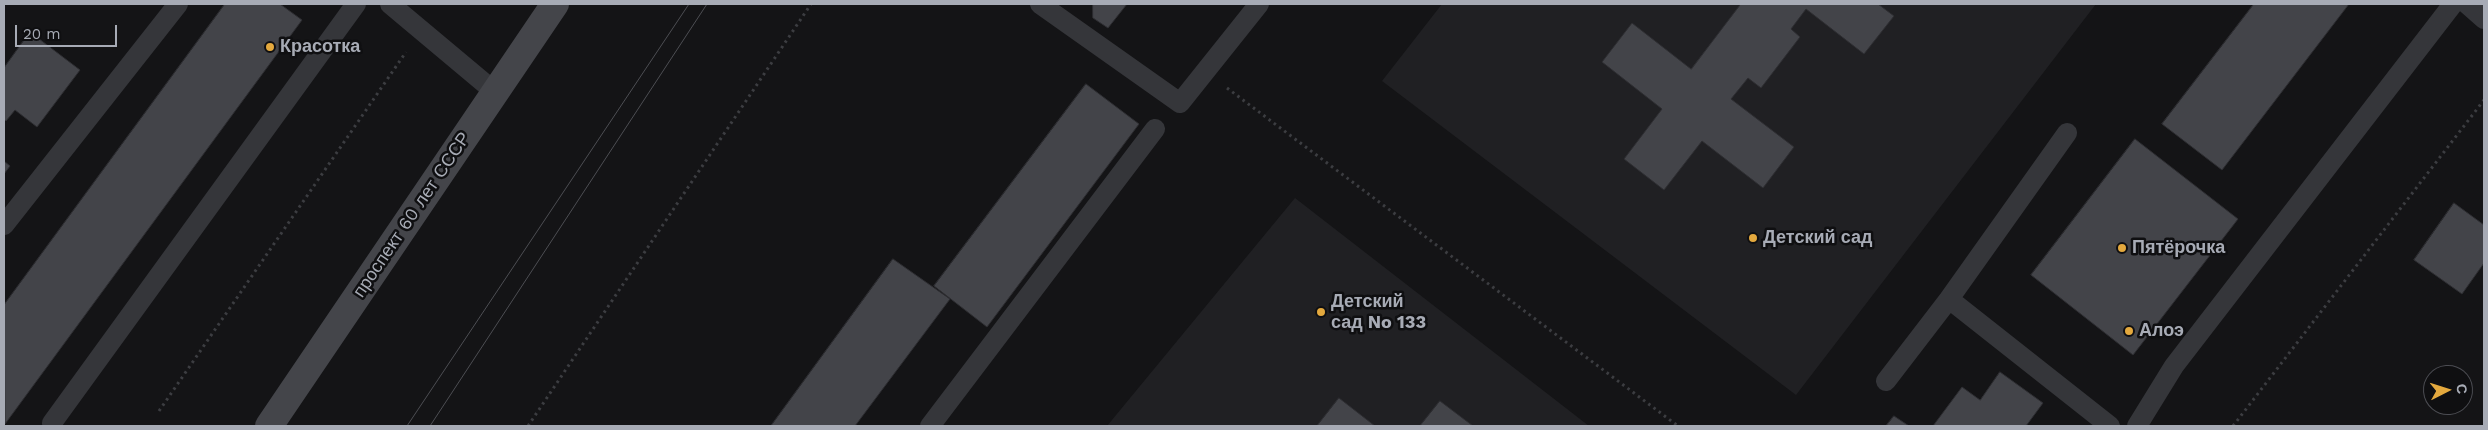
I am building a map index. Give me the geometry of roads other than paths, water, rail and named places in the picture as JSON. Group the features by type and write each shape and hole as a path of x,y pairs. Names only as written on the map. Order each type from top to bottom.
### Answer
{"main road":[{"name":"проспект 60 лет СССР","path":"269,426 555,4"}],"lane":[{"path":"4,225 178,4"},
{"path":"52,423 356,4"},
{"path":"390,4 495,92"},
{"path":"1040,4 1180,103 1258,4"},
{"path":"2137,426 2174,366 2453,4"},
{"path":"2467,4 2484,19"},
{"path":"930,426 1155,128"},
{"path":"1886,382 1949,299 2068,133"},
{"path":"1949,299 2110,426"}],"tram line":[{"path":"407,426 689,4"},
{"path":"430,426 707,4"}],"place":[{"name":"Красотка","path":"270,47"},
{"name":"Детский сад","path":"1753,238"},
{"name":"Пятёрочка","path":"2122,248"},
{"name":"Детский сад No 133","path":"1321,312"},
{"name":"Алоэ","path":"2129,331"}]}
